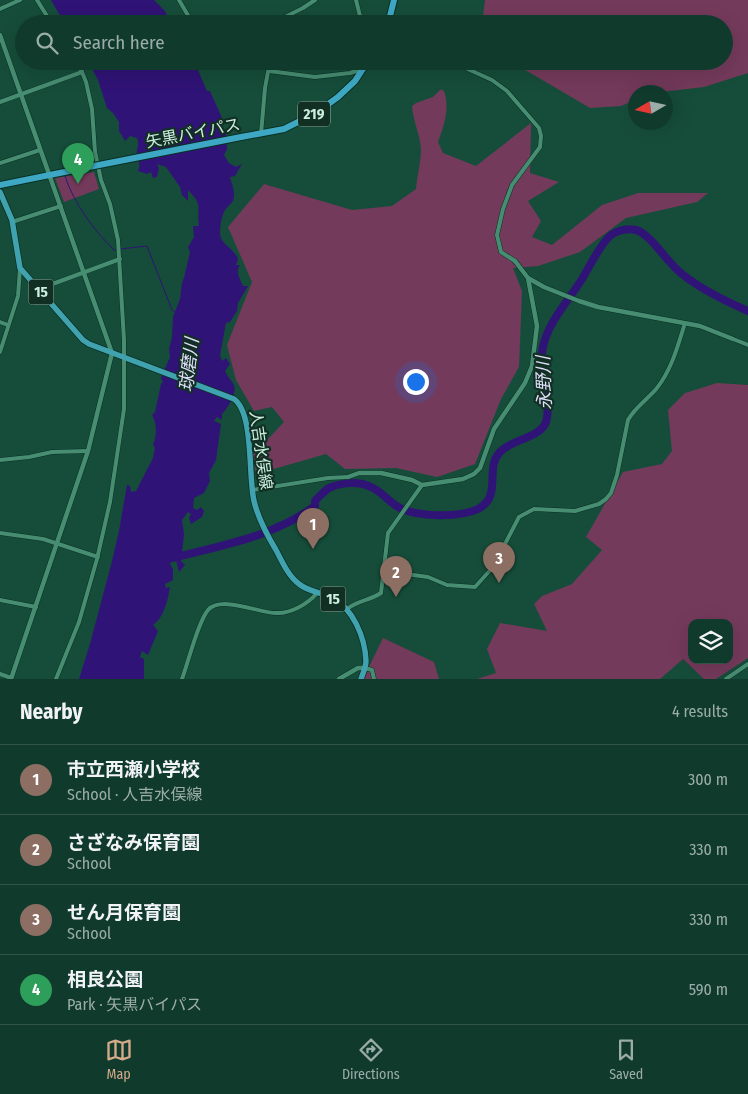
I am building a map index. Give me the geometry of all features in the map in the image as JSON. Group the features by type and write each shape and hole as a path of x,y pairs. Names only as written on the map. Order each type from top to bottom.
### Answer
{"highway":[{"path":"390,15 394,0"},
{"name":"矢黒バイパス","path":"0,185 284,129 316,113 344,92 363,70"}],"main road":[{"name":"15","path":"0,192 12,222 20,268"},
{"name":"人吉水俣線","path":"20,268 83,340 89,344 240,402 246,420 254,501 270,538 289,573 298,583 317,593 330,597 347,609"},
{"name":"15","path":"347,609 353,618 364,646 366,662 361,679"}],"street":[{"path":"0,9 20,0"},
{"path":"38,0 47,15"},
{"path":"179,0 188,15"},
{"path":"289,15 315,0"},
{"path":"356,0 360,15"},
{"path":"0,35 112,353 88,451 36,607 11,678 0,674"},
{"path":"261,134 269,71 315,77 350,73 358,70"},
{"path":"470,70 492,80 507,92 540,128 542,136 540,147 512,185 498,223 496,235 500,252 515,262 528,278 564,296 598,307 700,326 748,345"},
{"path":"0,102 82,72 92,109 95,152 101,180 110,204 120,259 126,357 124,409 118,454 98,556 79,622 56,679"},
{"path":"0,162 40,150"},
{"path":"12,222 61,206"},
{"path":"39,290 120,259"},
{"path":"0,352 18,296 20,268"},
{"path":"252,490 328,478 348,477 359,473 381,473 412,480 422,485 449,482 474,474 480,468 500,418 525,383 532,366 537,326 528,278"},
{"path":"0,322 8,325"},
{"path":"384,571 428,577 447,584 475,586 493,567 520,517 534,509 575,511 599,504 606,499 618,475 628,420 631,414 656,389 664,377 673,358 685,323"},
{"path":"0,460 29,458 52,452 88,451"},
{"path":"347,609 358,602 381,593 388,533 422,485"},
{"path":"0,534 43,539 98,556"},
{"path":"182,679 204,617 212,607 218,604 276,613 288,612 299,607 317,593"},
{"path":"0,600 36,607"},
{"path":"726,679 748,664"},
{"path":"339,679 358,668 372,670 374,679"}],"shaded area":[{"path":"485,0 748,0 748,73 704,87 673,91 673,85 628,85 628,103 621,106 590,108 525,70 733,70 733,15 483,15"},
{"path":"441,89 446,97 444,123 438,142 443,153 476,166 531,123 530,173 559,182 528,201 541,221 532,237 552,245 602,205 638,193 708,193 697,202 626,218 580,252 538,266 513,268 522,291 519,367 501,399 475,464 437,477 396,468 345,469 326,454 256,474 253,455 284,422 272,407 254,411 236,380 227,345 252,282 228,227 264,184 352,210 392,206 416,189 421,149 412,106 433,97"},
{"path":"94,172 99,189 64,202 55,178"},
{"path":"717,383 748,385 748,658 716,679 704,679 688,664 733,664 733,619 688,619 688,664 683,659 660,679 477,679 496,673 487,649 500,623 547,631 534,604 542,596 572,584 602,550 586,537 623,472 662,464 672,451 668,410 685,393"},
{"path":"383,638 434,662 439,679 363,679"}],"water":[{"path":"51,0 154,0 167,15 60,15"},
{"name":"球磨川","path":"93,70 198,70 222,118 219,120 221,128 226,133 227,149 224,155 229,163 236,167 242,164 235,176 230,177 234,198 224,213 220,231 221,238 238,259 236,265 240,265 238,273 243,286 248,286 238,303 237,311 230,322 226,323 220,355 222,361 226,358 230,364 225,371 235,389 233,397 222,414 222,420 217,417 214,421 221,424 216,460 209,473 210,481 204,493 194,498 193,508 197,510 201,507 204,511 202,517 191,524 189,518 191,514 188,512 182,520 184,534 181,561 185,565 179,572 175,556 170,564 173,569 173,580 165,584 166,588 170,587 167,602 160,618 153,625 158,631 148,655 142,651 140,657 144,659 144,679 79,679 112,561 127,485 130,486 131,492 136,491 153,458 156,430 152,415 155,412 163,382 161,378 170,357 169,349 173,317 180,299 190,252 188,247 194,237 193,226 199,226 198,203 188,190 188,201 182,195 180,187 166,167 157,164 159,168 157,177 153,178 151,172 147,174 138,171 137,138 130,136 125,141 119,131 119,122 107,108"}],"waterway":[{"path":"65,176 85,216 116,250"},
{"name":"永野川","path":"173,558 265,533 299,517 315,506 315,501 325,491 340,484 357,483 368,486 377,490 400,508 428,515 460,514 478,509 485,504 490,497 493,466 500,452 511,444 538,432 546,422 547,409 541,366 542,352 549,329 599,249 611,235 617,232 630,229 642,233 690,280 714,295 748,311"},
{"path":"120,249 147,246 172,310 176,312"}],"place":[{"name":"相良公園","path":"78,184"},
{"name":"市立西瀬小学校","path":"313,549"},
{"name":"せん月保育園","path":"499,583"},
{"name":"さざなみ保育園","path":"396,597"}]}
